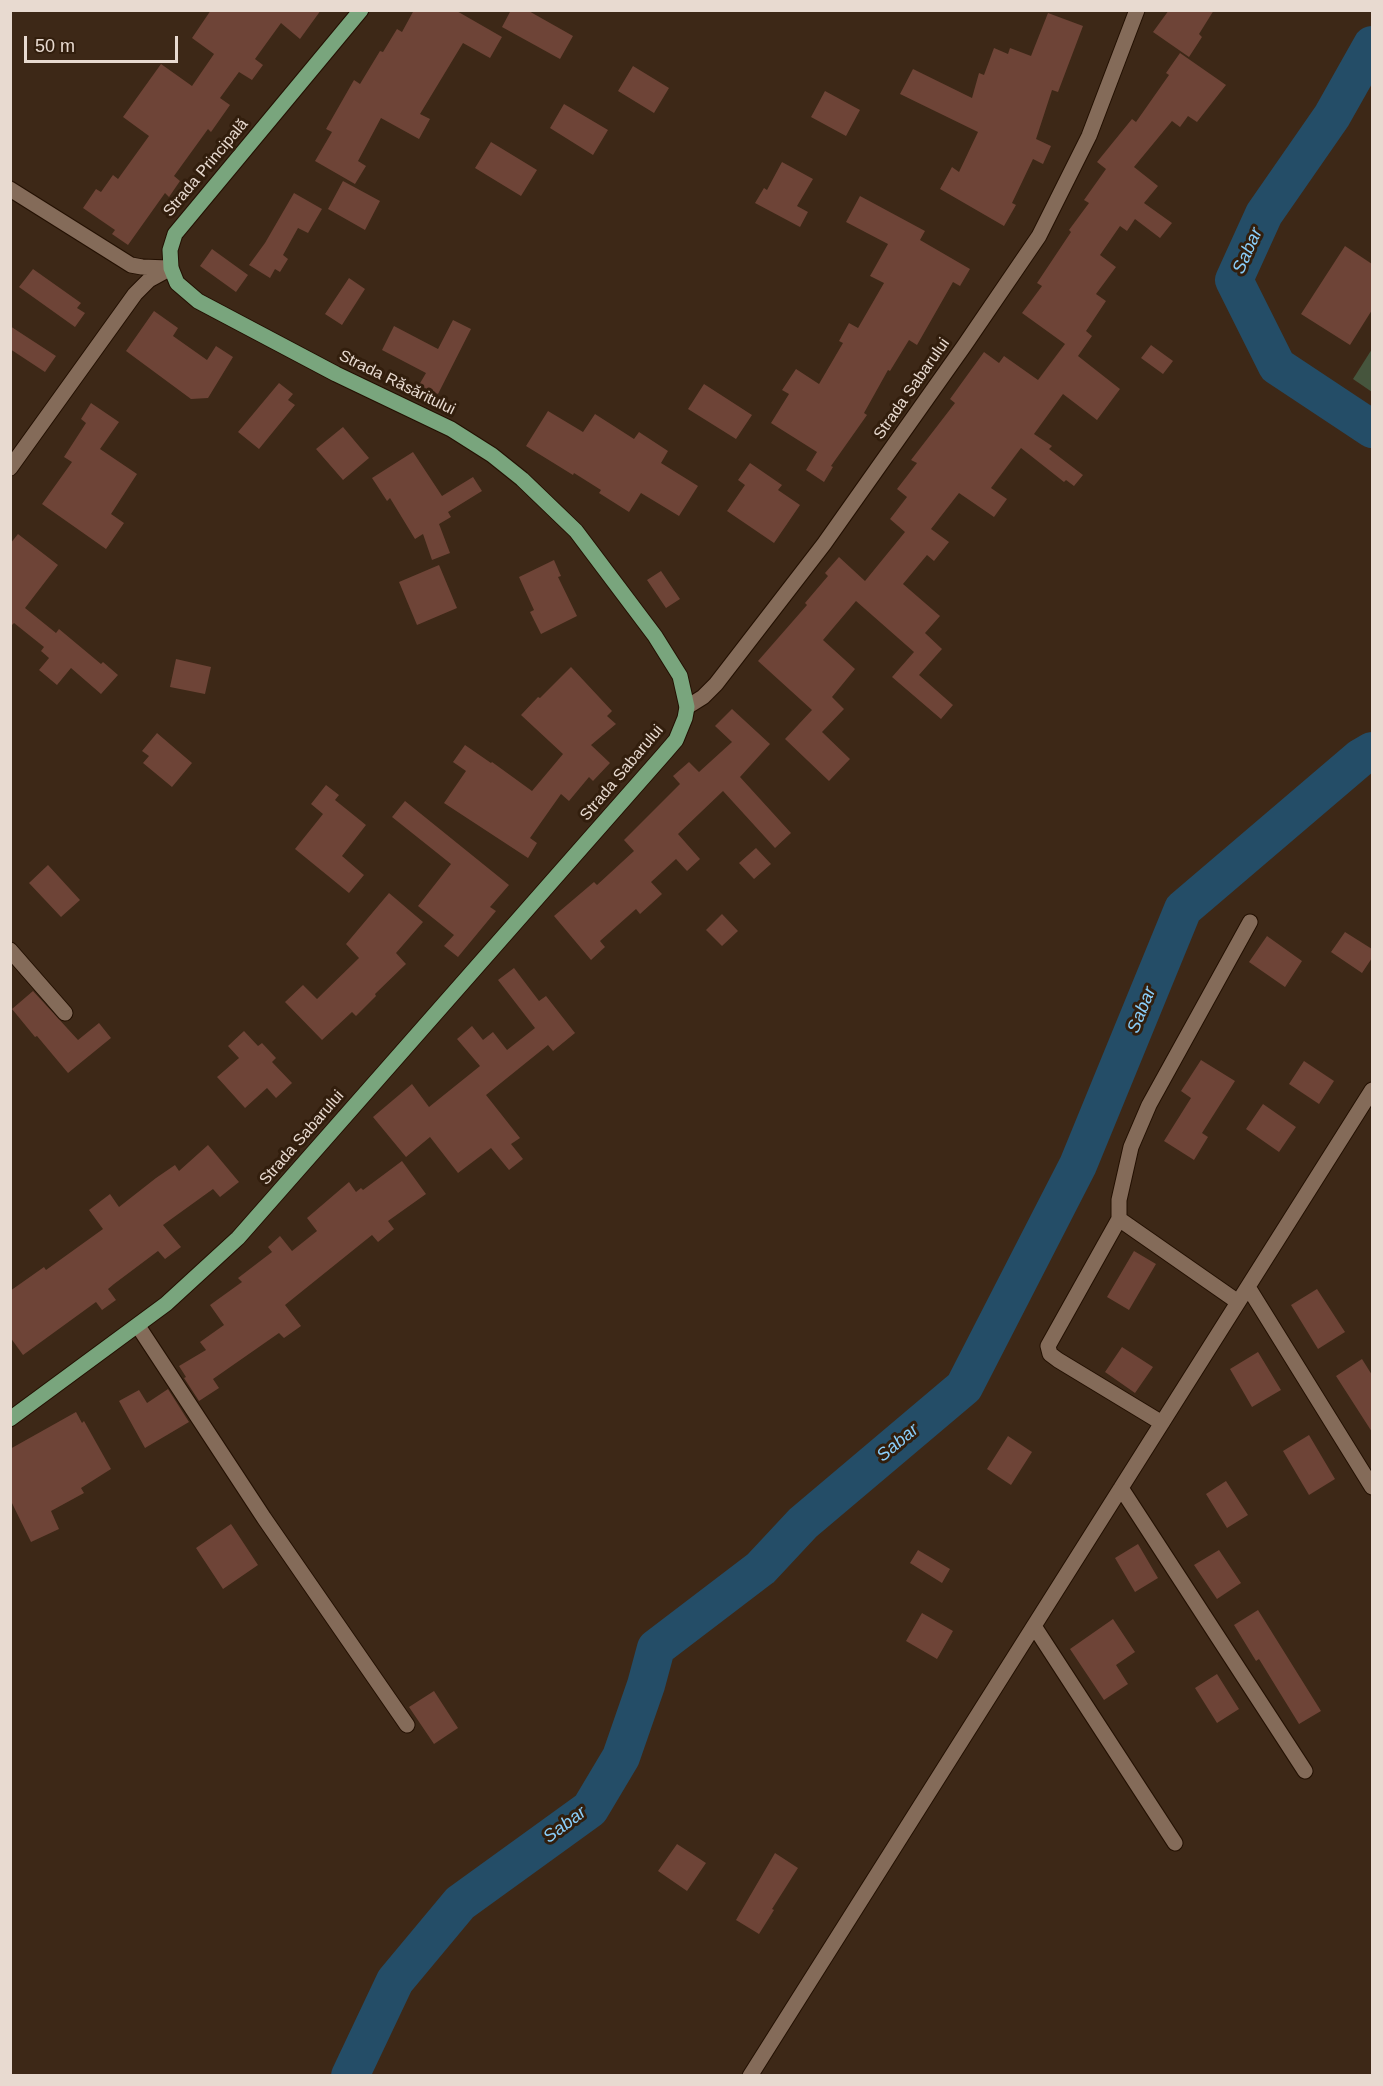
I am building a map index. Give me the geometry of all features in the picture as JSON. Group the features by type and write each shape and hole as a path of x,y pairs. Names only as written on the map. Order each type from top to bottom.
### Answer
{"main road":[{"name":"Strada Principală","path":"171,268 170,250 175,234 361,10"},
{"name":"Strada Răsăritului","path":"171,268 177,283 198,301 336,374 451,429 492,455 522,479 576,531 649,627 680,676 687,707"},
{"name":"Strada Sabarului","path":"10,1419 138,1326 202,1273 238,1238 664,754 682,729 687,707"}],"street":[{"name":"Strada Sabarului","path":"687,707 716,684 824,544 1039,236 1089,136 1137,10"},
{"path":"10,189 131,265 171,268"},
{"path":"10,468 135,294 149,280 171,268"},
{"path":"1162,1423 1058,1360 1050,1354 1048,1346 1119,1219 1119,1200 1131,1148 1149,1105 1250,922"},
{"path":"10,950 65,1013"},
{"path":"750,2076 1372,1089"},
{"path":"1119,1219 1238,1302"},
{"path":"1248,1287 1372,1487"},
{"path":"138,1326 264,1518 407,1725"},
{"path":"1121,1488 1305,1772"},
{"path":"1034,1626 1175,1843"}],"green space":[{"path":"1372,349 1372,392 1353,379"}],"building":[{"path":"211,10 321,10 300,39 281,23 255,59 263,65 252,80 239,72 220,98 230,105 211,132 208,129 174,176 180,181 169,197 165,193 128,245 112,234 115,230 83,208 96,189 101,192 113,175 118,179 149,136 123,117 161,64 192,86 214,54 192,38"},
{"path":"414,10 455,10 502,37 490,58 463,43 420,114 430,119 419,139 381,118 358,161 366,166 355,184 315,161 332,132 326,129 354,80 360,84 380,51 383,52 397,29 402,32"},
{"path":"511,10 527,10 573,36 560,59 502,27"},
{"path":"1169,10 1214,10 1199,34 1202,37 1189,57 1153,32"},
{"path":"1048,13 1083,26 1058,92 1052,90 1036,139 1051,146 1043,164 1033,159 1012,203 1016,205 1004,226 940,189 952,167 959,172 978,132 900,94 913,69 972,98 979,73 984,75 994,48 1008,54 1010,48 1031,56"},
{"path":"1180,53 1226,85 1197,122 1188,116 1180,127 1172,121 1134,167 1158,186 1144,203 1172,223 1160,238 1135,219 1127,231 1120,226 1100,255 1116,267 1096,294 1106,301 1086,331 1092,336 1078,356 1120,389 1097,420 1063,394 1034,434 1052,446 1049,449 1083,475 1074,486 1066,480 1064,482 1021,448 991,488 1007,499 994,517 959,493 931,529 949,542 934,561 927,555 903,584 940,616 925,633 942,649 919,675 953,705 941,719 892,677 914,652 856,601 823,640 855,669 832,697 844,709 822,732 850,759 829,781 785,739 812,710 758,661 807,605 805,603 828,576 825,573 839,557 865,581 905,532 890,519 907,497 897,489 917,463 911,460 955,403 950,399 984,352 999,363 1004,356 1038,380 1065,344 1022,313 1042,286 1037,283 1071,232 1069,230 1089,203 1084,200 1106,169 1097,162 1132,119 1136,122 1169,75 1166,73"},
{"path":"633,66 669,88 654,113 618,91"},
{"path":"825,91 860,110 846,136 811,117"},
{"path":"564,104 608,130 593,155 550,128"},
{"path":"491,142 537,170 521,196 475,168"},
{"path":"782,162 813,179 797,206 808,212 800,227 755,203 764,188 767,190"},
{"path":"343,181 380,201 365,230 328,209"},
{"path":"294,193 322,209 308,233 298,228 283,255 288,259 280,272 275,269 270,278 249,265 265,243"},
{"path":"860,196 925,231 920,240 970,269 960,286 953,282 917,345 909,340 890,371 888,370 864,413 867,415 831,466 833,467 824,482 806,470 817,452 771,423 789,394 782,390 796,369 819,384 843,343 839,341 849,323 858,328 884,283 870,276 888,244 846,222"},
{"path":"1345,246 1372,264 1372,310 1350,345 1301,314"},
{"path":"212,249 248,275 236,292 200,266"},
{"path":"33,269 81,303 77,308 85,313 75,327 19,287"},
{"path":"349,278 365,289 342,325 325,314"},
{"path":"154,311 178,328 173,336 207,360 216,346 233,357 208,398 191,399 126,351"},
{"path":"453,320 471,329 438,394 419,385 426,373 382,350 394,326 438,349"},
{"path":"10,326 56,356 45,372 10,349"},
{"path":"1151,345 1173,361 1163,374 1141,358"},
{"path":"279,383 293,394 288,400 295,405 259,449 238,432"},
{"path":"704,384 752,415 736,439 688,409"},
{"path":"91,403 119,422 100,449 137,474 111,514 124,523 106,549 42,504 72,462 64,457 86,423 81,419"},
{"path":"548,411 583,432 595,414 634,439 639,432 668,451 661,463 698,486 679,516 641,493 629,512 599,493 601,490 526,446"},
{"path":"343,427 369,458 343,480 316,449"},
{"path":"413,452 442,496 473,477 482,491 448,512 451,517 439,524 450,553 432,560 423,534 415,539 390,498 387,501 372,478"},
{"path":"750,463 782,485 778,490 800,505 774,543 727,511 745,485 738,480"},
{"path":"18,534 58,565 25,608 56,633 59,629 118,675 101,694 71,668 57,685 39,670 49,658 41,651 44,647 14,623 10,627 10,544"},
{"path":"554,560 561,576 558,577 577,616 541,634 530,612 534,610 519,577"},
{"path":"439,565 457,608 417,625 399,582"},
{"path":"661,571 680,599 666,608 647,580"},
{"path":"176,659 211,667 205,694 170,687"},
{"path":"571,667 612,711 607,716 616,724 591,745 610,763 593,781 589,777 569,801 561,794 530,838 537,843 528,858 444,803 466,771 453,762 465,745 532,791 563,754 521,715"},
{"path":"732,709 770,744 740,777 791,833 775,848 723,791 678,834 700,859 687,871 676,859 651,882 662,894 640,914 636,909 600,941 605,947 591,960 554,916 594,882 597,885 634,851 624,840 680,784 673,776 689,762 699,772 732,742 715,726"},
{"path":"157,733 192,763 172,787 143,763 149,756 142,751"},
{"path":"326,785 339,795 335,800 366,825 342,856 364,875 349,893 295,849 323,814 311,804"},
{"path":"405,801 509,885 490,907 496,911 458,957 444,946 454,935 418,906 451,864 392,817"},
{"path":"756,848 771,864 754,879 739,863"},
{"path":"48,865 80,900 61,917 29,883"},
{"path":"389,893 423,922 396,953 406,964 356,1016 352,1012 322,1040 285,1002 303,985 317,999 359,958 346,944"},
{"path":"722,914 738,931 722,946 706,930"},
{"path":"1345,932 1372,949 1372,958 1362,973 1331,952"},
{"path":"1267,936 1302,961 1285,987 1249,962"},
{"path":"514,968 539,1001 546,996 575,1033 553,1051 548,1045 486,1095 520,1138 511,1144 523,1159 509,1170 491,1148 458,1173 430,1137 406,1157 373,1117 412,1084 429,1107 480,1066 457,1039 472,1026 483,1040 493,1032 507,1050 535,1028 498,980"},
{"path":"33,991 78,1040 99,1023 111,1038 68,1073 12,1009"},
{"path":"244,1031 258,1046 262,1043 276,1058 272,1062 292,1083 276,1098 267,1088 245,1108 217,1077 239,1058 228,1046"},
{"path":"1201,1060 1235,1081 1202,1133 1208,1137 1194,1160 1164,1141 1191,1098 1181,1091"},
{"path":"1304,1061 1334,1081 1319,1104 1289,1084"},
{"path":"1263,1104 1296,1127 1279,1152 1246,1129"},
{"path":"208,1145 239,1182 220,1197 213,1189 163,1225 181,1247 165,1259 158,1251 114,1284 108,1289 116,1300 102,1310 96,1302 23,1355 10,1337 10,1291 44,1267 46,1270 103,1229 89,1210 110,1194 119,1207 175,1165 179,1171"},
{"path":"402,1161 426,1194 388,1221 394,1229 378,1242 372,1235 285,1305 301,1326 284,1338 279,1333 213,1379 219,1388 199,1401 179,1366 206,1350 200,1342 224,1325 210,1305 242,1282 238,1278 272,1252 268,1247 280,1236 292,1251 317,1231 307,1218 349,1182 356,1192 361,1188 363,1190"},
{"path":"1134,1251 1156,1264 1129,1310 1107,1297"},
{"path":"1317,1289 1345,1332 1318,1349 1291,1305"},
{"path":"1122,1347 1153,1367 1135,1393 1105,1372"},
{"path":"1258,1352 1281,1390 1252,1407 1230,1369"},
{"path":"1362,1359 1372,1375 1372,1432 1336,1376"},
{"path":"168,1389 189,1422 145,1448 119,1401 139,1390 147,1403"},
{"path":"76,1412 82,1423 84,1421 111,1469 81,1488 84,1493 51,1511 59,1529 31,1542 10,1499 10,1449"},
{"path":"1309,1435 1335,1479 1309,1495 1283,1451"},
{"path":"1008,1436 1032,1452 1011,1485 987,1469"},
{"path":"1226,1481 1248,1515 1227,1528 1206,1494"},
{"path":"231,1524 258,1565 223,1589 196,1548"},
{"path":"1138,1544 1158,1578 1135,1592 1115,1558"},
{"path":"918,1550 950,1569 942,1583 910,1563"},
{"path":"1219,1550 1241,1583 1217,1599 1194,1565"},
{"path":"1258,1610 1321,1711 1299,1724 1259,1659 1256,1661 1234,1625"},
{"path":"922,1613 953,1631 937,1659 906,1641"},
{"path":"1113,1619 1135,1652 1116,1665 1128,1684 1104,1700 1070,1649"},
{"path":"1217,1674 1239,1709 1217,1723 1195,1688"},
{"path":"434,1691 458,1728 434,1744 409,1707"},
{"path":"677,1844 706,1863 687,1891 658,1871"},
{"path":"775,1853 798,1868 759,1934 736,1920"}],"waterway":[{"name":"Sabar","path":"1372,45 1332,116 1264,214 1234,280 1277,366 1372,429"},
{"name":"Sabar","path":"350,2076 395,1981 460,1903 590,1809 621,1757 656,1648 761,1568 803,1523 964,1387 1078,1165 1183,909 1360,758 1372,751"}]}
